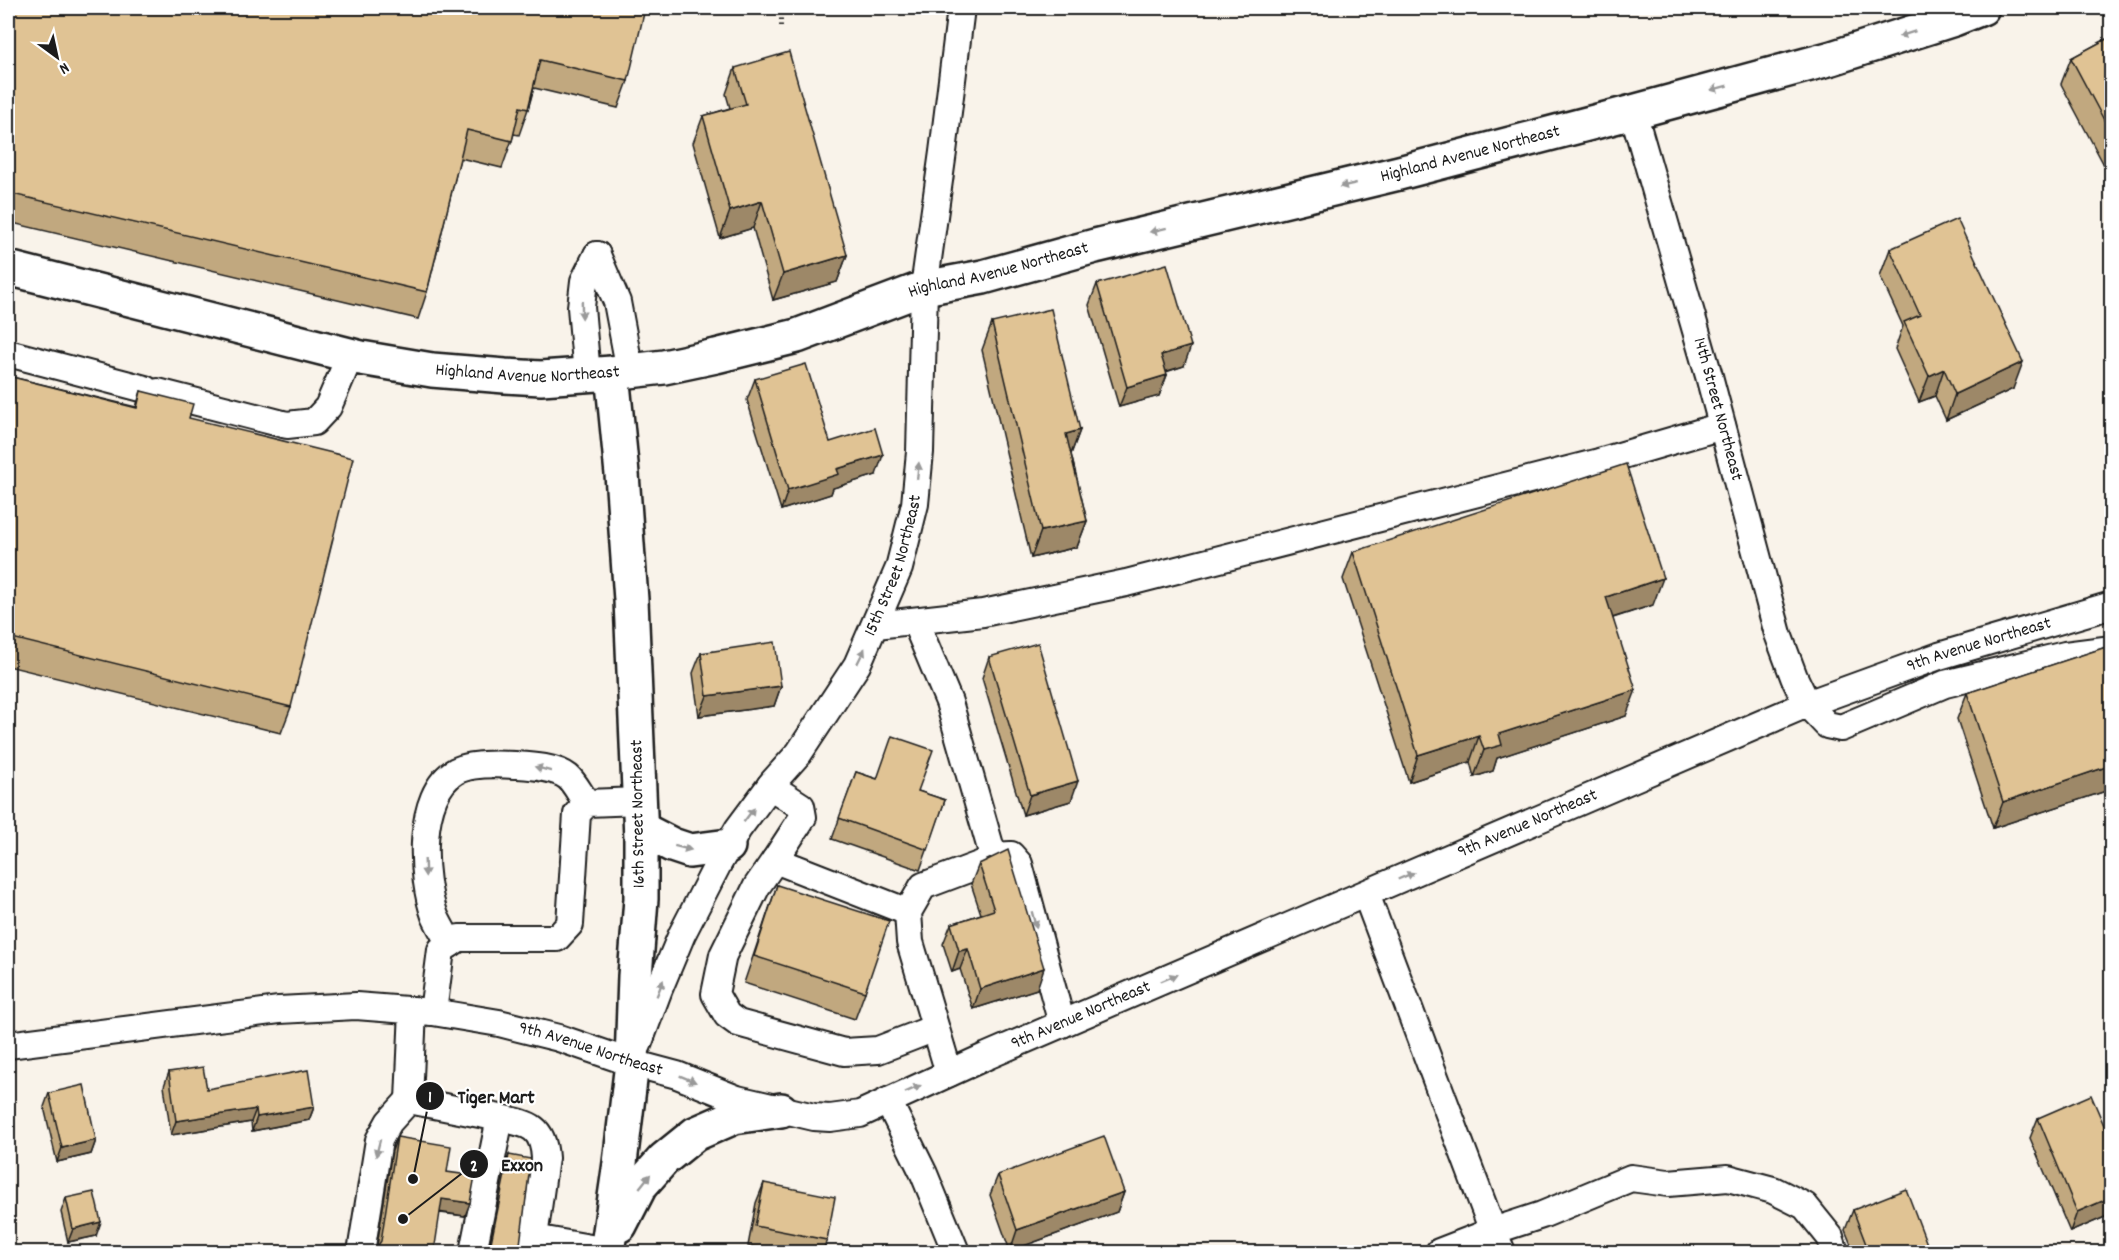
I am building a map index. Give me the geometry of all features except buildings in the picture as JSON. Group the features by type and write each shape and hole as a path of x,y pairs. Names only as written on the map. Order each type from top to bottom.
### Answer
{"main road":[{"name":"Highland Avenue Northeast","path":"8,268 350,356 432,370 505,376 541,378 610,373 716,356 797,336 924,288 983,277 1095,246 1399,173 1634,112 1832,58 1982,8"},
{"name":"16th Street Northeast","path":"607,1252 632,1063 641,899 631,591 610,373"},
{"path":"640,815 672,845 690,851 728,846"},
{"path":"607,1252 640,1186 664,1159 695,1134 734,1117 782,1110"}],"street":[{"name":"15th Street Northeast","path":"632,1063 682,934 728,846 770,786 799,753 857,665 876,626 899,568 915,504 920,452 924,288 944,152 961,8"},
{"name":"14th Street Northeast","path":"1634,112 1778,634 1807,704 1827,725 1841,728 1945,684 2054,658 2112,649"},
{"path":"8,353 287,425 314,422 328,407 350,356"},
{"path":"876,626 983,613 1126,583 1599,462 1722,426"},
{"name":"9th Avenue Northeast","path":"8,1045 279,1010 356,1006 423,1011 499,1023 559,1038 632,1063 677,1075 737,1099 782,1110 830,1118 860,1114 1062,1024 1807,704 1939,656 2112,605"},
{"path":"2069,617 2080,654"},
{"path":"915,621 949,702 993,856"},
{"path":"1939,656 1945,684"},
{"path":"450,944 435,916 425,873 426,833 434,797 443,782 458,770 492,764 540,766 568,777 586,804 640,815"},
{"path":"770,786 801,806 803,817 757,886 723,955 714,994 726,1015 738,1023 844,1052 878,1050 935,1028"},
{"path":"360,1252 379,1140 389,1122 409,1100 423,1011 441,950 459,938 557,938 570,924 577,814 586,804"},
{"path":"949,1073 910,942 908,912 923,886 987,862 993,856 1011,855 1019,864 1062,1024"},
{"path":"775,860 908,912"},
{"path":"1366,894 1498,1242"},
{"path":"409,1100 531,1126 539,1134 545,1158 533,1245 607,1252"},
{"path":"888,1101 924,1174 956,1252"},
{"path":"473,1252 500,1118"},
{"path":"1439,1252 1498,1242 1542,1215 1631,1178 1668,1183 1728,1179 1773,1190 1805,1206 1830,1237 1835,1252"}],"path":[{"path":"781,8 781,26"}],"place":[{"name":"Tiger Mart","path":"413,1179"},
{"name":"Exxon","path":"403,1219"}]}
